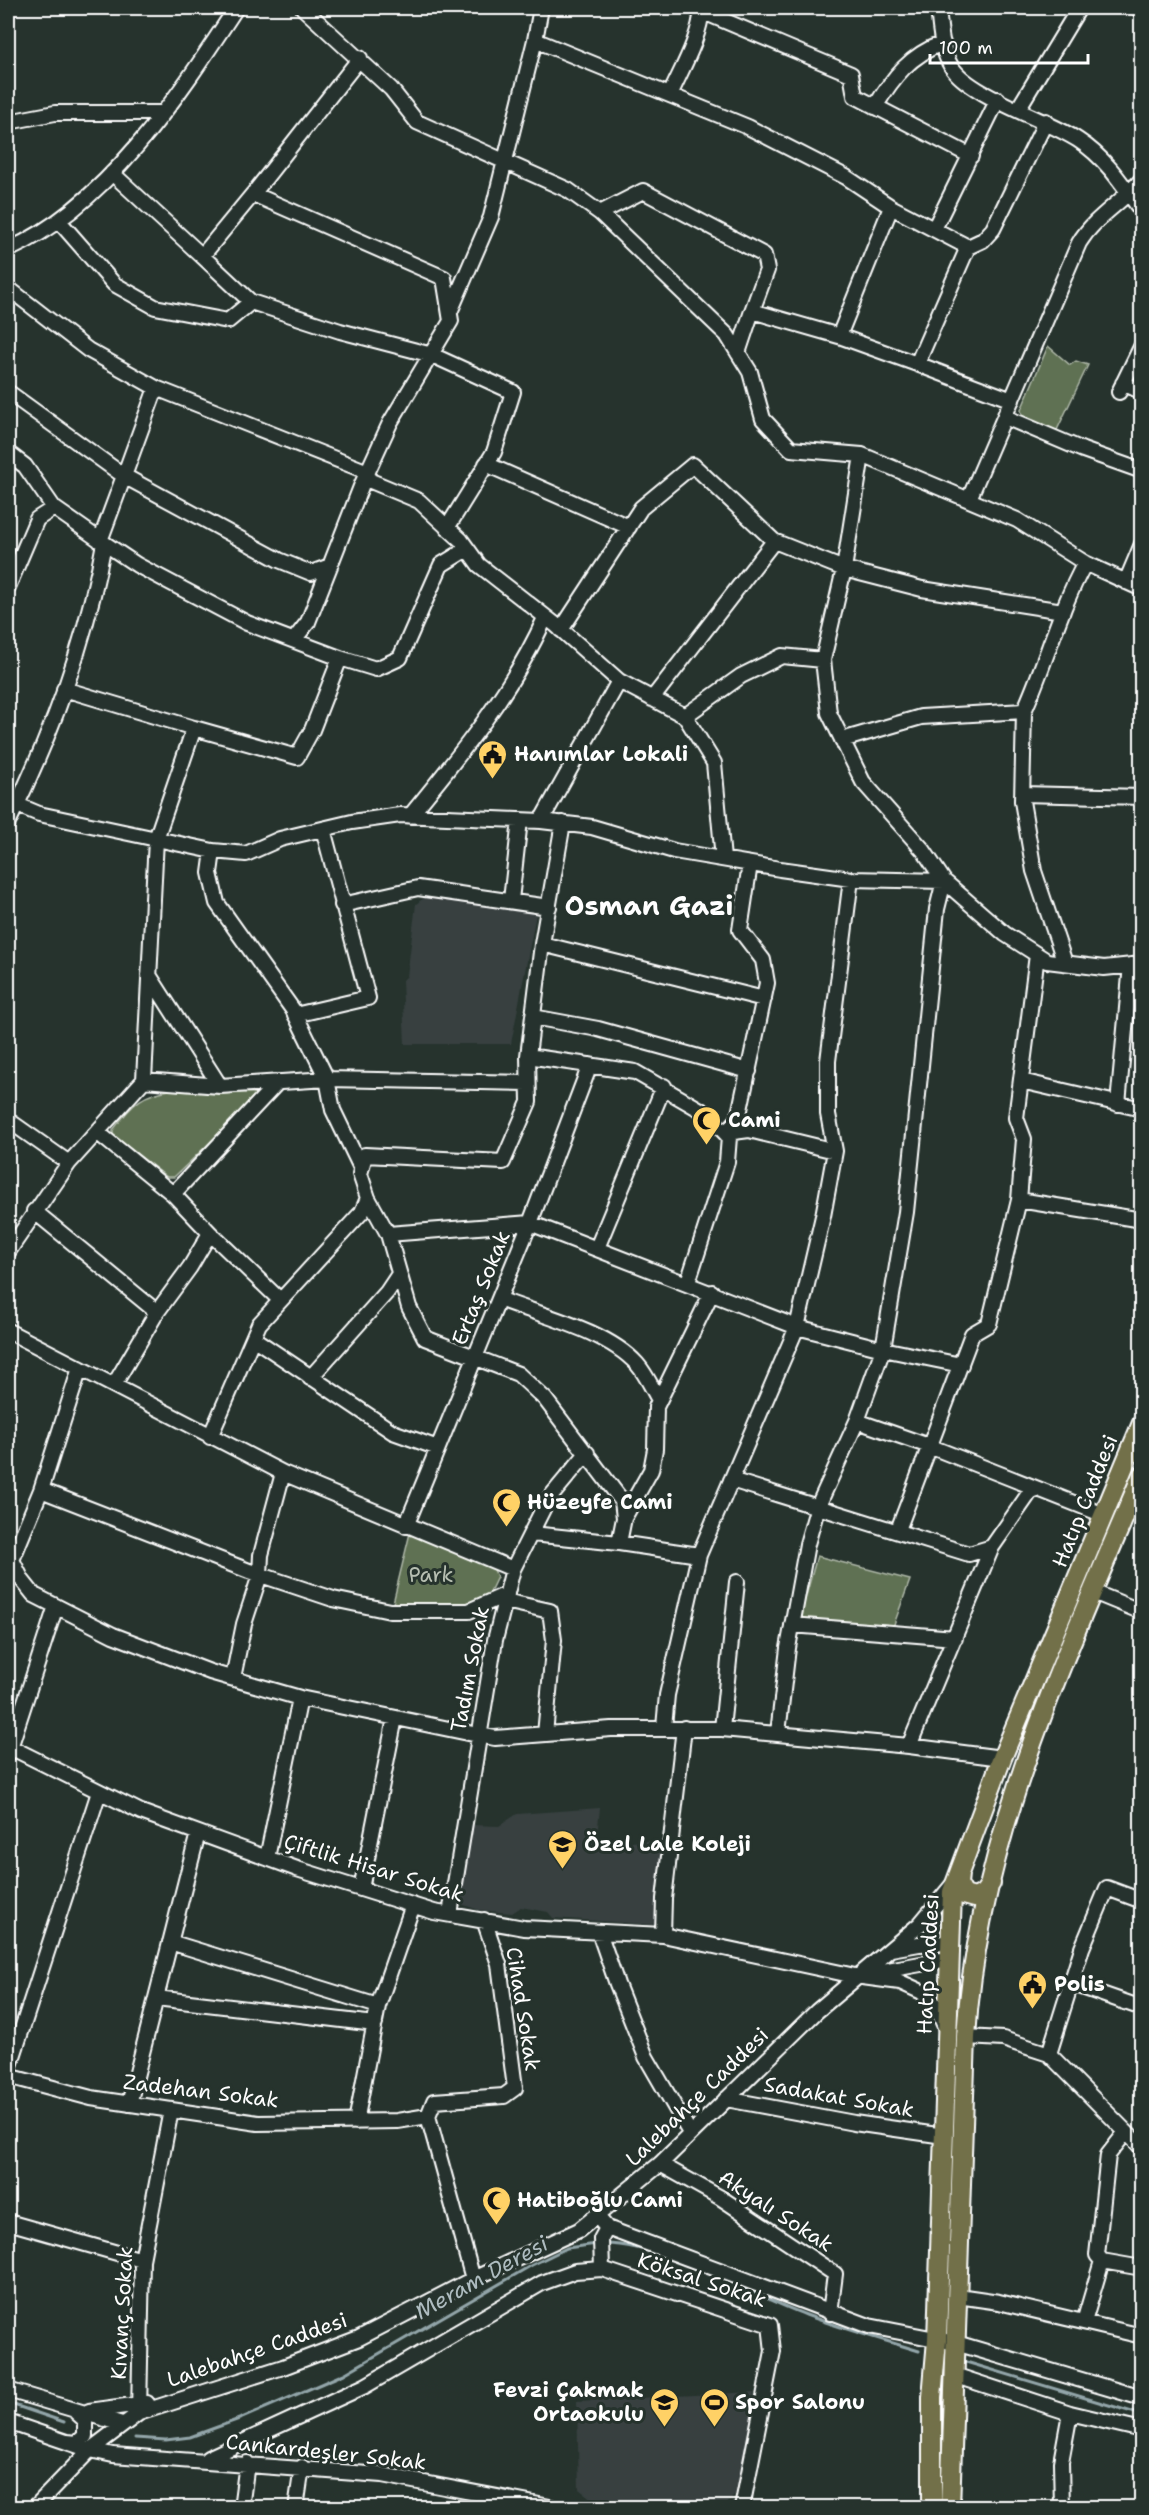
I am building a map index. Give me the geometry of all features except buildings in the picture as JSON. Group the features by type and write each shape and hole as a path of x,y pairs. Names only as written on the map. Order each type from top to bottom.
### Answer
{"main road":[{"name":"Hatıp Caddesi","path":"932,2508 932,2397 937,2340 948,1951 952,1892 1002,1758 1142,1423"},
{"name":"Hatıp Caddesi","path":"951,2508 966,2037 968,2002 980,1937 1009,1808 1026,1757 1142,1475"},
{"path":"957,1875 958,1884 964,1895 975,1898 984,1893 992,1881"},
{"path":"948,1951 980,1937"}],"street":[{"path":"8,250 59,221 112,173 163,113 236,8"},
{"path":"303,8 360,58 391,89 417,122 568,190 600,213 727,335 750,372 763,419 791,449 862,455 1017,520 1085,563 1142,589"},
{"path":"450,312 491,217 541,8"},
{"path":"938,8 943,43 951,66 973,88 1046,122 1080,141 1110,166 1142,212"},
{"path":"1018,109 1079,8"},
{"path":"1137,8 1142,10"},
{"path":"670,95 692,47 699,9 851,74 855,96 971,156"},
{"path":"535,40 757,132 846,177 891,207 968,247"},
{"path":"875,107 903,66 924,50 943,43"},
{"path":"202,256 360,58"},
{"path":"934,229 998,99"},
{"path":"8,122 55,113 163,113"},
{"path":"917,364 968,247 983,240 993,229 1046,122"},
{"path":"112,173 251,302 340,331 432,355 513,392 494,452 447,528"},
{"path":"969,499 1005,417 1046,313 1079,243 1090,225 1129,194 1142,179"},
{"path":"600,213 643,191 764,255 767,270 738,353"},
{"path":"253,194 444,278 451,321 390,423 308,622 294,640"},
{"path":"839,336 891,207"},
{"path":"59,221 114,284 155,307 228,321 251,302"},
{"path":"8,288 88,350 156,388 367,476 419,501 467,549 479,565 561,630 619,681 685,716 714,763 723,859"},
{"path":"752,311 839,336 1012,400"},
{"path":"1142,345 1121,387 1142,392"},
{"path":"8,823 12,803 64,689 93,593 102,542 156,388"},
{"path":"8,393 124,476 279,560 311,573 330,566"},
{"path":"1005,417 1083,450 1142,471"},
{"path":"8,453 25,466 54,508 137,565 247,623 376,669 400,658 441,564 467,549"},
{"path":"862,455 844,569 823,660 829,713 862,782 924,851 944,881 1005,934 1047,961 1104,968 1136,965 1118,1104"},
{"path":"486,464 629,527"},
{"path":"561,630 641,508 693,465 774,541 844,569 921,589 1063,611"},
{"path":"8,588 37,519 54,508"},
{"path":"652,699 774,541"},
{"path":"1126,582 1142,544"},
{"path":"1065,963 1034,871 1022,794 1024,711 1039,678 1073,585 1085,563"},
{"path":"410,816 451,765 514,676 546,618"},
{"path":"685,716 741,676 783,656 823,660"},
{"path":"64,689 297,757 312,730 340,658"},
{"path":"541,821 619,681"},
{"path":"842,740 921,717 1024,711"},
{"path":"8,1252 34,1210 69,1163 144,1080 156,839 194,728"},
{"path":"1022,794 1142,796"},
{"path":"12,803 39,813 213,852 246,854 280,839 362,821 410,816 520,820 592,827 674,851 851,879 944,881"},
{"path":"511,900 520,820"},
{"path":"563,823 542,944 528,1056 529,1102 503,1162 365,1155 360,1174 368,1198 388,1234 409,1307 425,1338 474,1359 518,1374 545,1399 622,1501 624,1518 619,1543"},
{"path":"295,1015 368,999 323,829"},
{"path":"213,852 210,873 217,903 295,1015 327,1079 333,1110 362,1168"},
{"path":"726,1133 738,1119 767,982 763,960 740,930 750,864"},
{"path":"664,1727 669,1685 699,1555 797,1327 835,1151 828,1114 828,1061 851,879"},
{"path":"778,1732 792,1625 807,1544 818,1506 857,1421 883,1349 906,1212 937,909 944,881"},
{"path":"342,905 418,888 549,907"},
{"path":"542,944 764,999"},
{"path":"898,1530 972,1334 989,1324 1019,1200 1024,1139 1016,1118 1037,955"},
{"path":"148,975 220,1086"},
{"path":"533,1017 598,1029 749,1071"},
{"path":"528,1056 635,1072 664,1086 706,1113 729,1137 727,1162 688,1282"},
{"name":"Ertaş Sokak","path":"406,1526 530,1223 590,1065"},
{"path":"144,1080 220,1086 327,1079 528,1083"},
{"path":"1021,1081 1142,1109"},
{"path":"173,1194 278,1082"},
{"path":"597,1248 664,1086"},
{"path":"8,1120 69,1163"},
{"path":"726,1133 749,1130 835,1151"},
{"path":"97,1132 173,1194 280,1300"},
{"path":"210,1437 259,1324 362,1212 368,1198"},
{"path":"1019,1200 1142,1220"},
{"path":"34,1210 157,1312"},
{"path":"388,1234 530,1223 688,1282 797,1327 883,1349 961,1365"},
{"path":"114,1385 157,1312 190,1267 210,1233"},
{"path":"310,1378 387,1292 399,1274"},
{"path":"624,1518 651,1470 655,1449 656,1407 712,1292"},
{"path":"499,1299 594,1333 618,1347 638,1365 659,1400"},
{"path":"8,1331 283,1473 513,1569"},
{"path":"253,1338 393,1432 438,1448"},
{"path":"80,1368 41,1490 10,1559 34,1595 113,1635 233,1678 300,1698 495,1738 664,1727 722,1729 778,1732 1002,1758"},
{"path":"857,1421 929,1446 1104,1515"},
{"name":"Tadım Sokak","path":"450,1914 495,1640 513,1569 547,1501 587,1453"},
{"path":"233,1678 244,1624 260,1575 261,1555 283,1473"},
{"path":"731,1480 898,1530 969,1554 992,1547"},
{"path":"909,1746 992,1547 1033,1488"},
{"path":"41,1490 260,1575 333,1599 390,1611 469,1611 506,1597 550,1611 554,1640 545,1734"},
{"path":"532,1534 619,1543 699,1555"},
{"path":"722,1729 737,1581"},
{"path":"1093,1592 1142,1612"},
{"path":"8,1749 56,1606"},
{"path":"792,1625 955,1638"},
{"path":"267,1858 300,1698"},
{"path":"362,1889 396,1718"},
{"path":"663,1935 664,1899 684,1728"},
{"name":"Çiftlik Hisar Sokak","path":"8,1749 141,1812 267,1858 413,1905 524,1928 663,1935 855,1976 900,1982 922,1992 936,2006 947,2031"},
{"path":"8,2074 99,1791"},
{"path":"129,2104 198,1833"},
{"name":"Lalebahçe Caddesi","path":"74,2410 139,2409 283,2367 359,2338 473,2279 579,2230 660,2164 855,1976 920,1924 957,1875"},
{"path":"1049,2054 1070,1983 1107,1888 1142,1901"},
{"path":"356,2122 378,2006 413,1905"},
{"name":"Cihad Sokak","path":"428,2116 434,2100 504,2096 515,2088 499,1964 484,1920"},
{"path":"599,1932 616,1984 646,2057 690,2133"},
{"path":"170,1942 378,2006"},
{"path":"888,1951 920,1944 948,1951"},
{"path":"855,1976 948,1951"},
{"path":"1070,1983 1142,2008"},
{"path":"156,1998 375,2024"},
{"path":"966,2037 1003,2039 1049,2054 1142,2148"},
{"name":"Zadehan Sokak","path":"8,2074 91,2098 258,2123 397,2121 428,2116"},
{"name":"Sadakat Sokak","path":"726,2099 854,2123 944,2136"},
{"name":"Kıvanç Sokak","path":"139,2409 142,2260 171,2110"},
{"path":"428,2116 473,2279"},
{"path":"1126,2132 1108,2156 1097,2255 1102,2261 1142,2268"},
{"name":"Akyalı Sokak","path":"660,2164 721,2198 835,2274 830,2313"},
{"path":"204,2460 252,2440 365,2386 542,2283 602,2264 604,2233 597,2216"},
{"path":"8,2222 142,2260"},
{"path":"604,2233 869,2326 956,2343 1142,2398"},
{"path":"1084,2322 1102,2261"},
{"name":"Köksal Sokak","path":"602,2264 770,2325 773,2351 742,2508"},
{"path":"958,2296 999,2302 1142,2336"},
{"path":"954,2375 1070,2412 1142,2430"},
{"path":"8,2390 122,2424"},
{"path":"37,2506 90,2451 139,2409"},
{"path":"64,2442 77,2443 85,2436 85,2420 74,2410"},
{"path":"1062,2508 1060,2462 1070,2412"},
{"name":"Cankardeşler Sokak","path":"8,2422 90,2451 113,2455 302,2467 382,2475 555,2508"},
{"path":"241,2508 247,2463"},
{"path":"296,2508 302,2467"}],"shaded area":[{"path":"425,897 537,909 511,1044 405,1044 402,981 407,976 416,904"},
{"name":"Özel Lale Koleji","path":"600,1808 596,1844 666,1840 657,1925 553,1918 548,1912 521,1907 512,1913 478,1910 462,1904 459,1894 471,1825 499,1826 517,1814"},
{"name":"Fevzi Çakmak Ortaokulu","path":"754,2392 750,2455 740,2490 724,2507 602,2507 579,2489 577,2401"}],"green space":[{"path":"1048,346 1070,365 1076,361 1088,365 1056,432 1023,418 1021,410"},
{"path":"175,1089 254,1093 256,1098 174,1177 167,1177 113,1135 113,1130 139,1101 163,1091"},
{"name":"Park","path":"410,1533 493,1567 497,1577 486,1600 469,1605 393,1603"},
{"path":"817,1556 910,1580 893,1627 804,1621 801,1614"}],"waterway":[{"name":"Meram Deresi","path":"135,2438 166,2440 190,2437 242,2418 344,2374 532,2265 567,2248 597,2244"},
{"name":"Meram Deresi","path":"604,2244 629,2246 654,2252 706,2271 806,2315 919,2351"},
{"name":"Meram Deresi","path":"966,2362 1142,2415"},
{"name":"Meram Deresi","path":"8,2403 64,2422"}],"place":[{"name":"Hanımlar Lokali","path":"493,780"},
{"name":"Cami","path":"707,1146"},
{"name":"Hüzeyfe Cami","path":"506,1528"},
{"name":"Özel Lale Koleji","path":"563,1870"},
{"name":"Polis","path":"1033,2010"},
{"name":"Hatiboğlu Cami","path":"496,2226"},
{"name":"Fevzi Çakmak Ortaokulu","path":"665,2428"},
{"name":"Spor Salonu","path":"714,2428"}],"district":[{"name":"Osman Gazi","path":"649,906"}]}
